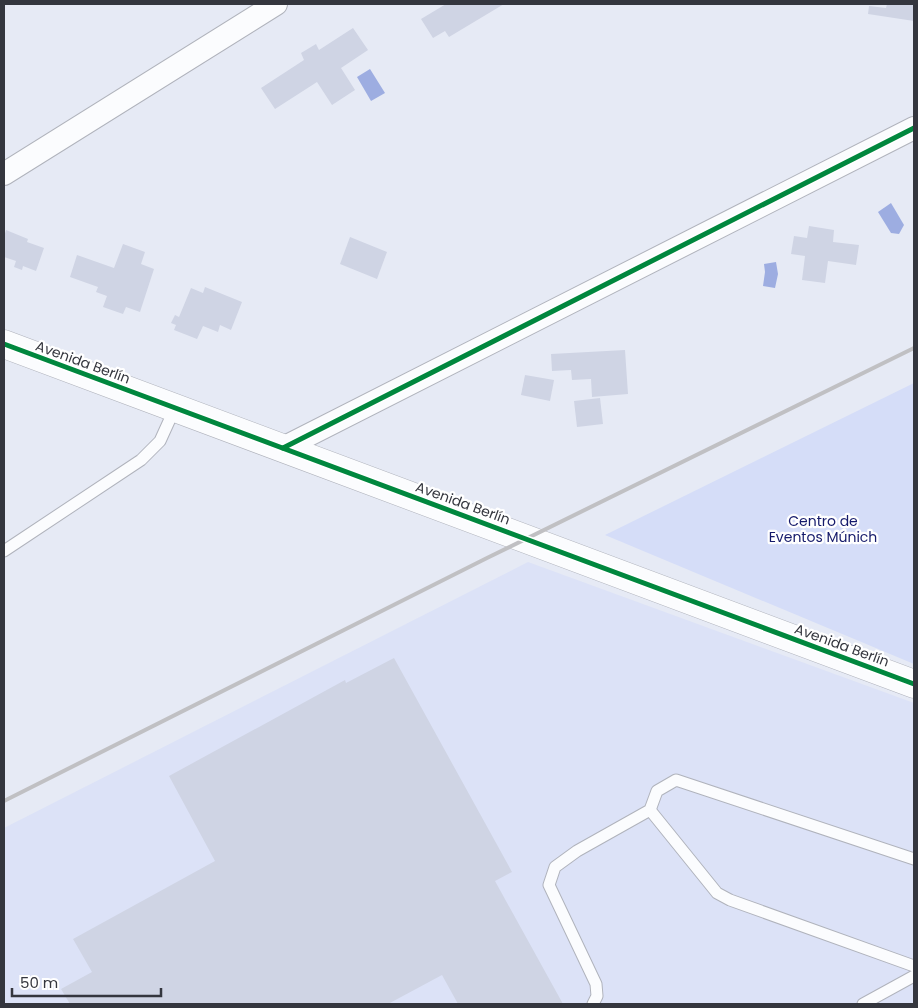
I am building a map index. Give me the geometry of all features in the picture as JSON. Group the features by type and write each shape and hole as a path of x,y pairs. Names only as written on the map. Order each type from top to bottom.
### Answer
{"street":[{"path":"4,174 276,4"},
{"path":"283,448 914,128"},
{"name":"Avenida Berlín","path":"4,344 914,684"}],"lane":[{"path":"4,551 141,460 160,441 175,408"},
{"path":"593,1004 597,996 596,984 548,885 555,867 577,851 650,810 657,791 676,780 914,859"},
{"path":"650,810 717,893 730,900 914,966"},
{"path":"864,1004 914,976"}],"shaded area":[{"path":"528,562 914,703 914,1004 4,1004 4,828"}],"green space":[{"name":"Centro de Eventos Múnich","path":"914,383 914,664 605,535"}],"water":[{"path":"370,69 385,93 371,101 357,77"},
{"path":"891,203 904,225 899,234 891,233 878,212"},
{"path":"776,262 778,274 775,288 763,286 764,264"}],"building":[{"path":"446,4 504,4 449,37 445,31 433,38 421,19"},
{"path":"887,4 914,4 914,21 868,14 869,6 886,8"},
{"path":"353,28 368,50 341,68 355,90 332,105 317,82 275,109 261,88 304,60 301,53 316,44 319,50"},
{"path":"809,226 834,230 833,242 859,245 856,265 828,261 825,283 802,280 805,256 791,254 794,236 807,238"},
{"path":"6,230 28,239 27,242 44,248 36,271 23,266 22,270 14,267 16,261 4,257"},
{"path":"350,237 387,252 377,279 340,264"},
{"path":"123,244 145,252 141,264 154,269 140,312 126,307 123,314 103,307 107,296 96,292 98,287 70,277 77,255 114,268"},
{"path":"205,287 242,302 231,330 220,325 218,332 203,326 197,339 174,330 176,325 171,323 175,315 179,317 191,288 203,293"},
{"path":"625,350 628,394 592,397 591,379 572,380 571,370 552,371 551,354"},
{"path":"525,375 554,380 550,401 521,395"},
{"path":"600,398 603,424 577,427 574,401"},
{"path":"394,658 512,872 495,881 563,1004 458,1004 442,975 388,1004 70,1004 61,989 92,972 73,939 215,861 169,776 345,680 346,683"}],"railway":[{"path":"4,801 487,558 914,348"}],"cycle path":[{"path":"283,448 914,128"},
{"path":"4,344 914,684"}]}
